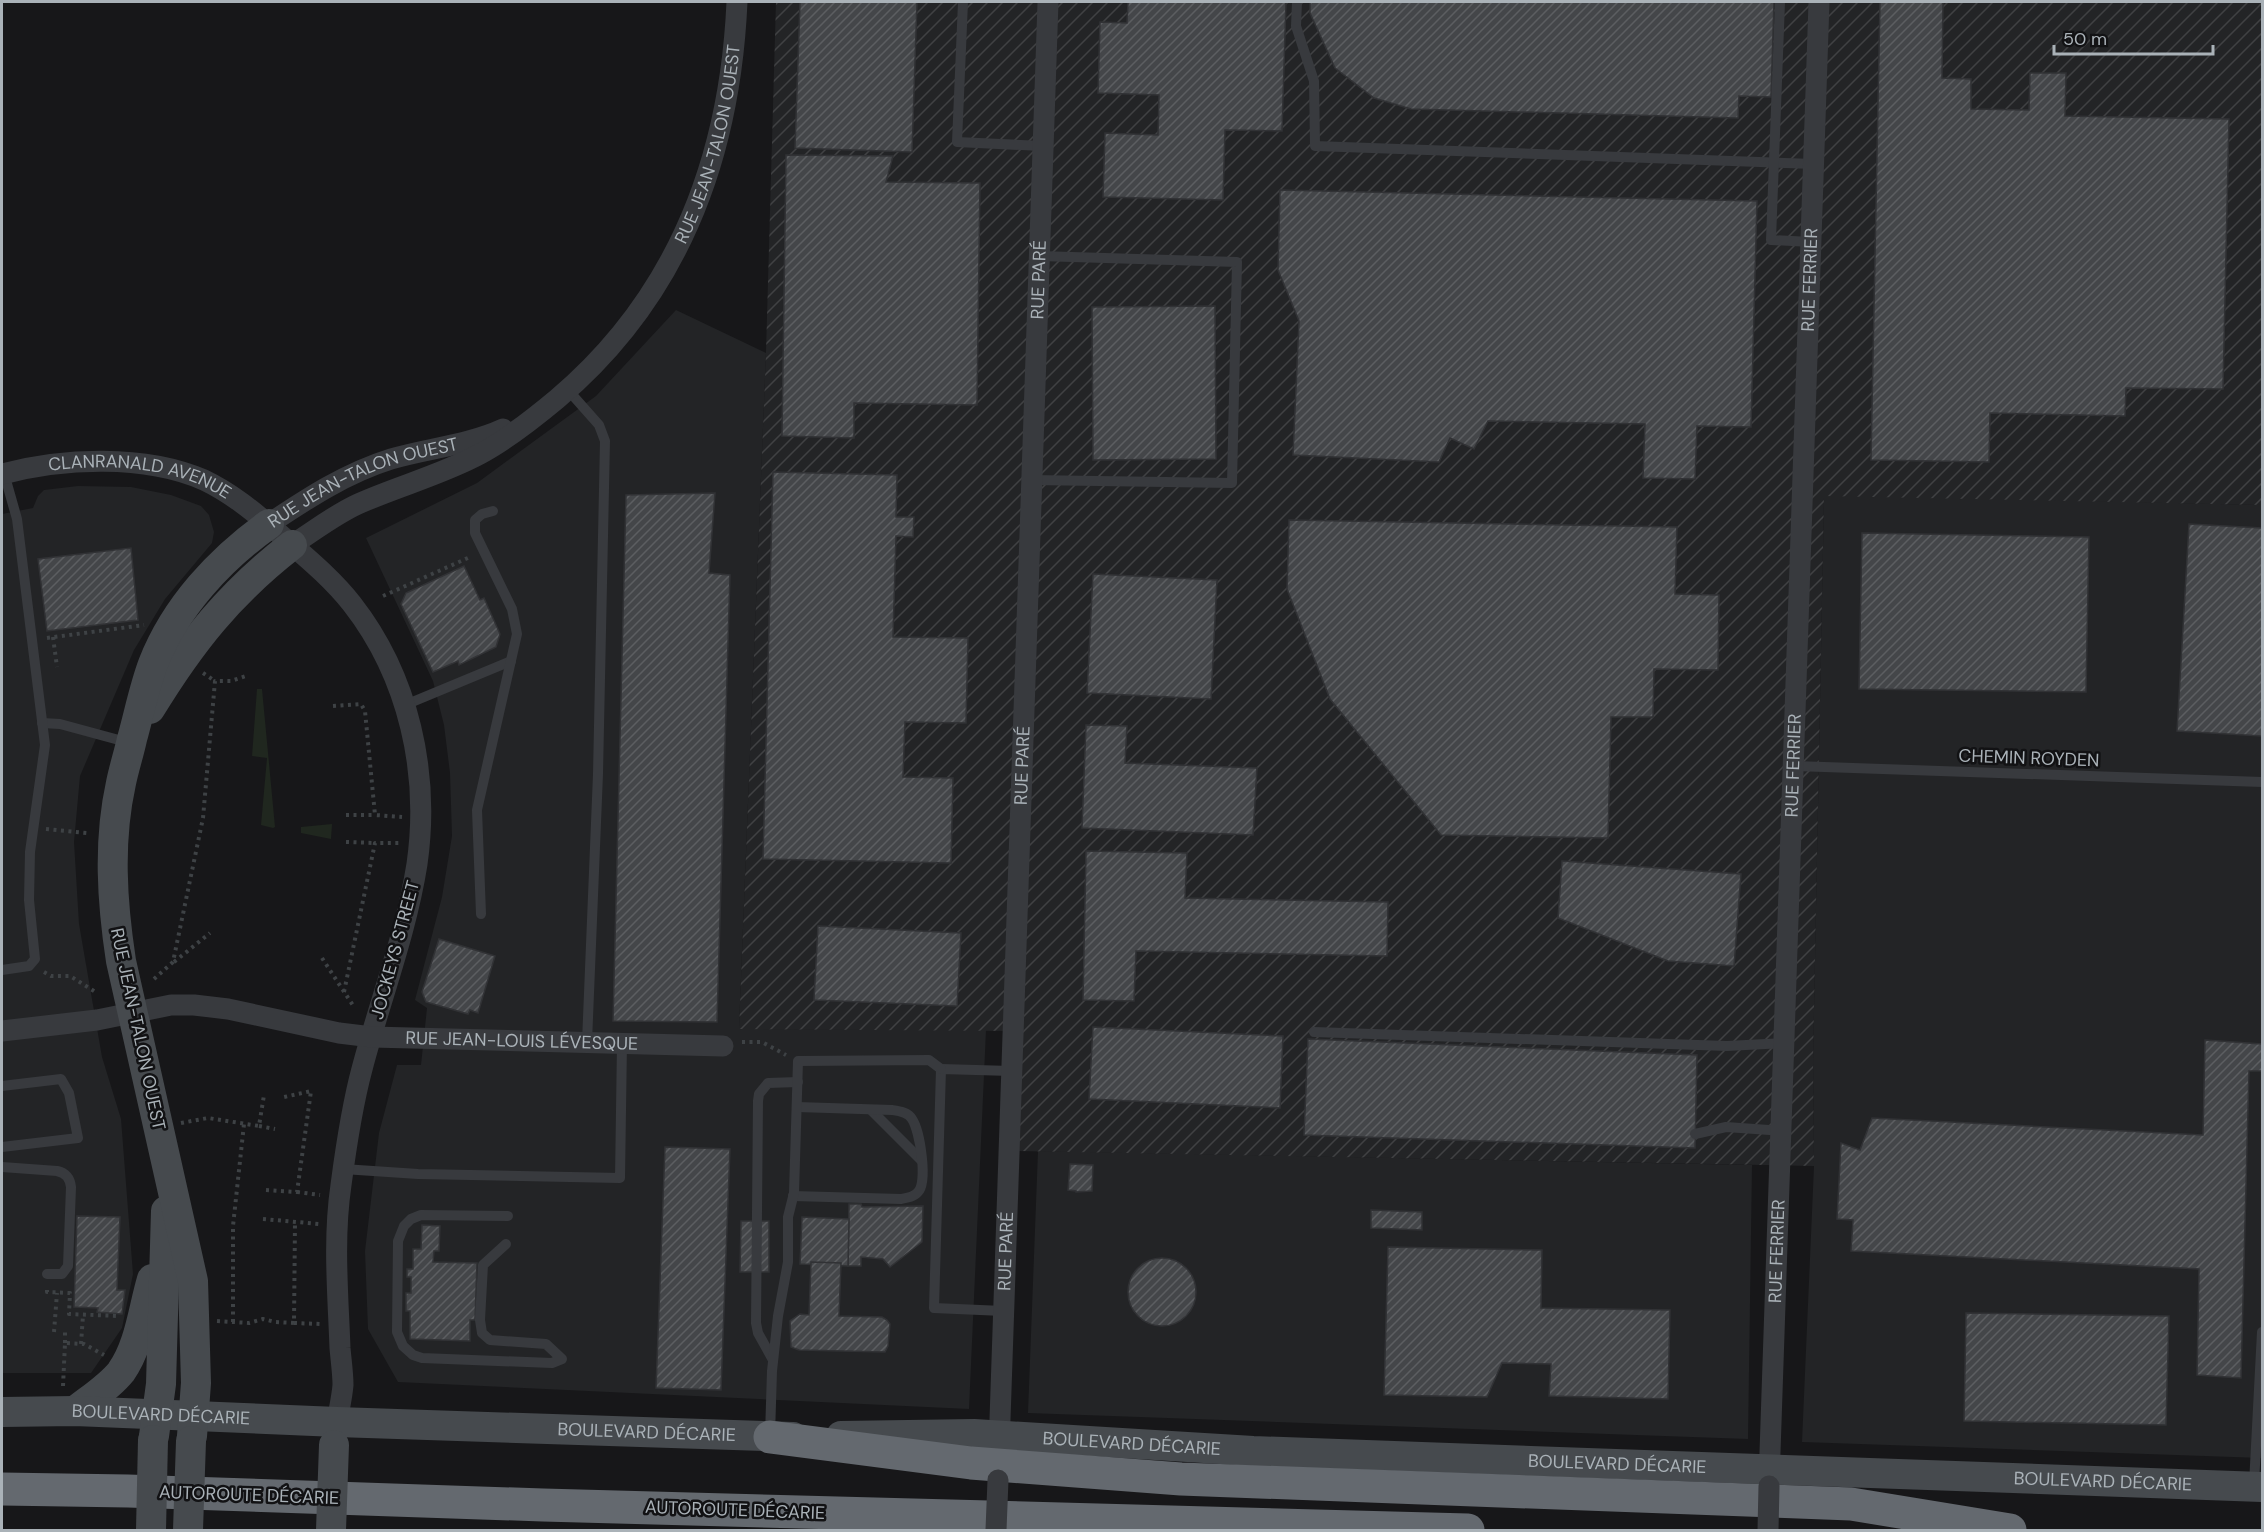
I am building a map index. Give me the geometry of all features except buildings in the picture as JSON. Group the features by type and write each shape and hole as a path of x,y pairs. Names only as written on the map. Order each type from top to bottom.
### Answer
{"highway":[{"path":"770,1437 1203,1480 1851,1504 2010,1530"},
{"name":"AUTOROUTE DÉCARIE","path":"2,1489 174,1492 543,1505 1468,1530"}],"main road":[{"name":"RUE JEAN-TALON OUEST","path":"188,1530 196,1383 193,1281 121,961 113,880 115,820 131,743 154,662 173,625 214,572 246,540 269,524"},
{"name":"RUE JEAN-TALON OUEST","path":"131,743 171,676 208,625 244,585 292,545"},
{"name":"RUE JEAN-TALON OUEST","path":"151,1530 155,1427 161,1384 168,1172"},
{"path":"69,1399 115,1379 127,1361 135,1343 165,1237"},
{"name":"BOULEVARD DÉCARIE","path":"2,1412 69,1399 155,1427 336,1434 770,1437"},
{"path":"332,1530 336,1434"},
{"name":"BOULEVARD DÉCARIE","path":"998,1460 1253,1451 1770,1478 2258,1486"}],"street":[{"name":"RUE JEAN-TALON OUEST","path":"292,545 355,506 480,454 526,424 568,390 614,344 646,303 666,270 689,226 708,175 721,126 733,56 737,2"},
{"name":"RUE PARÉ","path":"996,1530 1048,2"},
{"name":"RUE FERRIER","path":"1768,1530 1819,2"},
{"name":"RUE JEAN-TALON OUEST","path":"269,524 325,487 351,474 399,457 473,440 498,431 543,407 568,390"},
{"name":"CLANRANALD AVENUE","path":"3,474 49,463 85,461 172,470 216,486 242,502 269,524"},
{"name":"JOCKEYS STREET","path":"269,524 341,591 364,621 388,662 405,705 414,740 419,777 420,817 417,860 402,935 361,1071 343,1169 337,1231 343,1385 336,1434"},
{"name":"RUE JEAN-LOUIS LÉVESQUE","path":"2,1031 97,1020 171,1005 203,1005 339,1033 372,1036 728,1044"}],"lane":[{"path":"963,2 957,142 1042,146"},
{"path":"1297,2 1296,26 1314,81 1315,146 1814,164"},
{"path":"1780,2 1771,240 1811,242"},
{"path":"1031,480 1232,483 1237,262 1039,256"},
{"path":"568,390 599,424 605,441 598,774 587,1042"},
{"path":"2,970 29,966 34,959 29,900 30,852 45,745 17,519 3,474"},
{"path":"481,914 477,810 517,634 512,609 475,533 475,520 482,514 493,511"},
{"path":"405,705 511,661"},
{"path":"42,723 60,724 131,743"},
{"name":"CHEMIN ROYDEN","path":"1795,766 2262,782"},
{"path":"1314,1032 1726,1046 1786,1043"},
{"path":"343,1169 418,1174 620,1178 622,1043"},
{"path":"770,1437 773,1360 788,1262 788,1217 793,1196 798,1061 928,1060 941,1069 1011,1071"},
{"path":"941,1069 933,1308 1003,1311"},
{"path":"2,1086 61,1079 69,1093 78,1138 2,1147"},
{"path":"773,1360 758,1333 756,1323 758,1101 759,1094 768,1083 798,1082"},
{"path":"793,1196 901,1199 913,1196 920,1191 923,1182 922,1161 915,1125 912,1118 903,1112 797,1107"},
{"path":"871,1110 922,1161"},
{"path":"1695,1134 1726,1127 1782,1131"},
{"path":"2,1167 57,1171 64,1173 69,1179 71,1187 68,1266 62,1274 47,1279"},
{"path":"506,1244 483,1265 480,1320 482,1333 490,1340 546,1344 562,1359 552,1363 422,1358 413,1355 403,1346 396,1332 398,1241 404,1226 411,1219 421,1215 508,1216"},
{"path":"2258,1486 2262,1332"}],"path":[{"path":"383,596 483,550"},
{"path":"45,627 46,638 145,625"},
{"path":"53,637 57,667"},
{"path":"173,962 203,818 214,681 231,681 246,676"},
{"path":"333,706 361,704 365,711 375,815"},
{"path":"346,815 401,817"},
{"path":"45,829 87,833"},
{"path":"346,842 398,843"},
{"path":"344,992 375,843"},
{"path":"154,979 210,933"},
{"path":"322,958 354,1007"},
{"path":"51,976 70,976 97,993"},
{"path":"728,1044 762,1042 798,1061"},
{"path":"280,1098 311,1091 297,1192"},
{"path":"259,1126 264,1095"},
{"path":"186,1122 208,1118 275,1129"},
{"path":"233,1322 233,1226 244,1124"},
{"path":"266,1190 321,1196"},
{"path":"263,1219 319,1224"},
{"path":"294,1323 295,1222"},
{"path":"47,1279 47,1292 70,1293 69,1314 121,1316"},
{"path":"54,1332 57,1293"},
{"path":"81,1344 83,1314"},
{"path":"208,1320 249,1323 262,1319 275,1322 318,1324"},
{"path":"65,1332 69,1399"},
{"path":"64,1343 81,1344 94,1348 112,1361"}],"shaded area":[{"path":"776,2 2262,2 2262,505 1824,496 1813,1061 1814,1166 1019,1151 1021,1031 739,1029 766,353"},
{"path":"676,310 766,353 739,1029 986,1030 969,1409 398,1382 368,1329 365,1251 379,1133 397,1065 421,1065 427,1008 415,1000 442,897 452,836 450,773 444,725 433,681 366,538 477,483 596,396"},
{"path":"78,486 131,487 171,495 201,506 209,515 214,532 212,543 165,599 134,650 80,776 74,842 79,924 102,1057 121,1119 133,1274 122,1328 91,1373 2,1373 2,514 33,508 38,496 44,490"},
{"path":"1824,496 2262,505 2262,1458 1802,1442 1814,1166 1813,1061"},
{"path":"257,689 262,689 275,827 273,828 261,825 267,758 252,756"},
{"path":"332,824 331,839 301,833 301,827"},
{"path":"1038,1151 1752,1165 1748,1439 1028,1413"}]}
